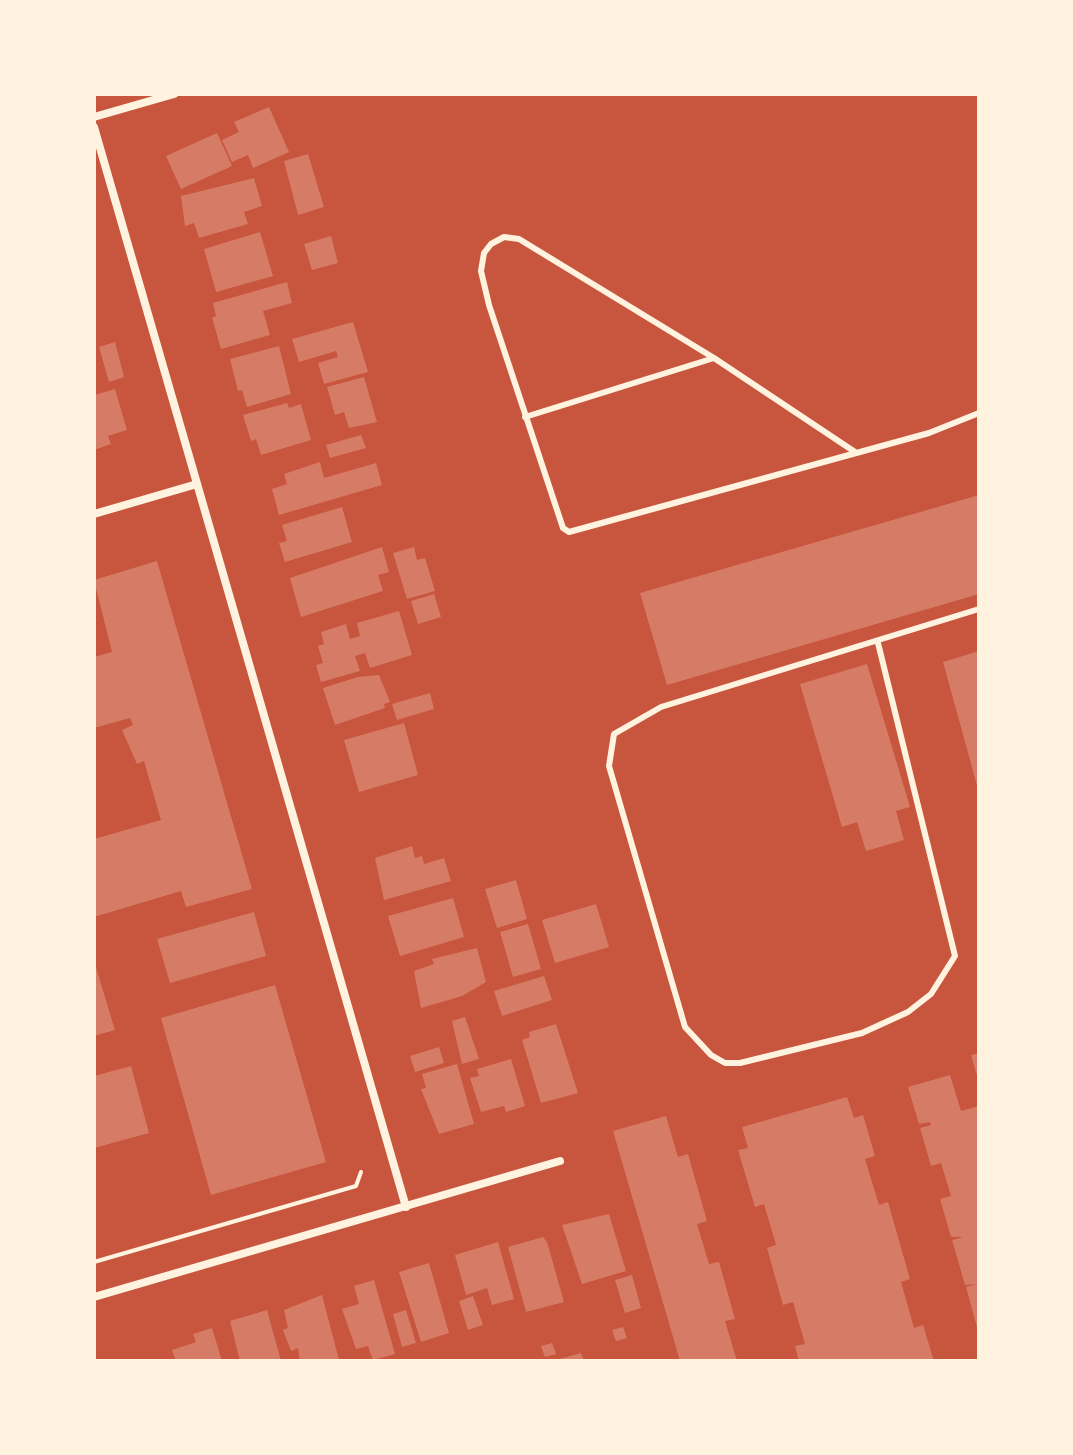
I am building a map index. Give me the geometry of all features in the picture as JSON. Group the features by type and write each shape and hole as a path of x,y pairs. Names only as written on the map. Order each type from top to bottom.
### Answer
{"street":[{"path":"94,117 174,94"},
{"path":"94,127 406,1207"},
{"path":"94,514 197,484"},
{"path":"94,1297 560,1161"}],"lane":[{"path":"855,452 714,358 530,245 512,236 504,237 491,244 484,253 481,271 525,417 563,528 569,532 929,433 979,413"},
{"path":"525,417 714,358"},
{"path":"878,643 955,956 931,994 908,1012 862,1033 740,1063 725,1063 711,1055 685,1027 611,775 610,742 614,734 661,707 878,643 926,623 979,609"}],"path":[{"path":"94,1262 356,1186 361,1172"}],"building":[{"path":"269,107 289,152 253,168 248,155 232,162 222,140 239,132 234,122"},
{"path":"217,133 232,166 181,189 166,156"},
{"path":"308,154 324,207 298,215 284,161"},
{"path":"254,178 262,206 244,212 248,224 199,238 194,223 185,226 181,196"},
{"path":"260,232 273,276 216,292 204,249"},
{"path":"331,236 338,263 312,270 304,244"},
{"path":"287,282 292,303 263,311 270,335 221,349 212,318 216,316 213,303"},
{"path":"353,322 368,372 324,384 318,363 338,357 336,351 299,362 292,339"},
{"path":"115,342 124,377 109,382 99,347"},
{"path":"279,346 291,394 247,407 242,390 238,391 230,359"},
{"path":"364,377 377,422 349,428 344,412 335,415 327,387"},
{"path":"115,389 127,430 108,436 111,444 94,450 94,395"},
{"path":"287,403 289,408 301,404 311,440 261,455 256,439 251,441 243,415"},
{"path":"361,435 366,448 330,458 326,445"},
{"path":"320,462 324,478 376,463 382,485 279,515 272,489 287,484 284,474"},
{"path":"979,495 979,594 667,685 640,593"},
{"path":"342,507 352,542 285,562 279,543 287,541 282,525"},
{"path":"382,547 389,572 378,575 383,591 301,617 290,578"},
{"path":"414,547 417,560 425,558 435,591 407,599 393,553"},
{"path":"157,561 252,889 186,907 181,891 94,917 94,839 161,820 144,761 137,764 122,730 133,725 130,718 94,728 94,657 112,652 94,580"},
{"path":"434,594 441,617 418,624 411,601"},
{"path":"399,611 412,655 370,668 365,653 355,656 360,671 321,682 316,665 323,663 318,646 324,644 321,632 346,624 350,639 360,636 357,623"},
{"path":"979,651 979,789 978,789 943,662"},
{"path":"867,664 910,807 896,811 904,840 866,851 857,822 842,827 800,684"},
{"path":"379,675 390,702 384,704 385,708 335,725 323,688 358,677"},
{"path":"430,693 434,709 397,720 392,704"},
{"path":"404,723 418,775 359,792 344,740"},
{"path":"412,846 415,858 422,856 424,864 444,858 451,881 384,900 375,858"},
{"path":"516,880 527,919 497,928 485,889"},
{"path":"453,898 464,937 400,956 388,916"},
{"path":"596,904 609,947 555,963 542,920"},
{"path":"254,912 266,956 170,983 157,939"},
{"path":"528,924 541,969 513,977 500,932"},
{"path":"477,948 486,982 462,996 421,1008 414,971 434,964 432,959"},
{"path":"94,961 115,1030 94,1036"},
{"path":"544,976 552,1000 502,1016 494,991"},
{"path":"275,985 326,1162 211,1195 161,1018"},
{"path":"465,1017 479,1059 462,1064 452,1021"},
{"path":"556,1024 578,1093 541,1103 522,1040 530,1037 529,1032"},
{"path":"439,1047 444,1063 415,1072 410,1056"},
{"path":"979,1053 979,1079 978,1079 971,1055"},
{"path":"511,1059 525,1106 506,1112 504,1106 481,1112 470,1078 479,1076 477,1069"},
{"path":"457,1064 474,1124 439,1134 421,1089 426,1088 422,1074"},
{"path":"131,1066 149,1133 94,1148 94,1076"},
{"path":"950,1075 961,1111 979,1106 978,1331 966,1287 976,1284 965,1285 952,1240 963,1237 951,1237 940,1199 951,1196 941,1163 931,1166 920,1128 931,1125 930,1122 919,1124 908,1087"},
{"path":"847,1097 854,1118 863,1115 875,1156 865,1159 879,1205 888,1202 910,1279 901,1282 914,1328 923,1325 934,1361 799,1361 795,1346 805,1344 793,1302 783,1305 767,1248 776,1245 764,1204 755,1207 738,1150 748,1148 742,1127"},
{"path":"666,1116 678,1157 688,1154 707,1221 697,1224 709,1264 719,1262 735,1319 725,1321 737,1361 680,1361 613,1131"},
{"path":"609,1214 626,1271 582,1284 562,1225"},
{"path":"543,1237 564,1302 526,1312 508,1247"},
{"path":"498,1242 514,1299 492,1305 487,1288 466,1295 455,1255"},
{"path":"429,1263 449,1333 421,1342 399,1272"},
{"path":"632,1275 641,1308 625,1313 615,1280"},
{"path":"374,1280 395,1354 373,1360 368,1346 356,1349 342,1309 359,1304 354,1286"},
{"path":"322,1295 339,1360 300,1361 298,1348 291,1351 283,1330 288,1328 284,1310"},
{"path":"473,1296 483,1325 468,1330 459,1301"},
{"path":"267,1310 281,1361 240,1361 230,1321"},
{"path":"406,1310 416,1343 402,1347 393,1314"},
{"path":"623,1327 627,1338 616,1341 612,1330"},
{"path":"212,1328 222,1361 176,1361 172,1350 196,1342 193,1334"},
{"path":"552,1343 556,1354 545,1357 541,1346"},
{"path":"581,1353 584,1361 556,1361 556,1360"}]}
